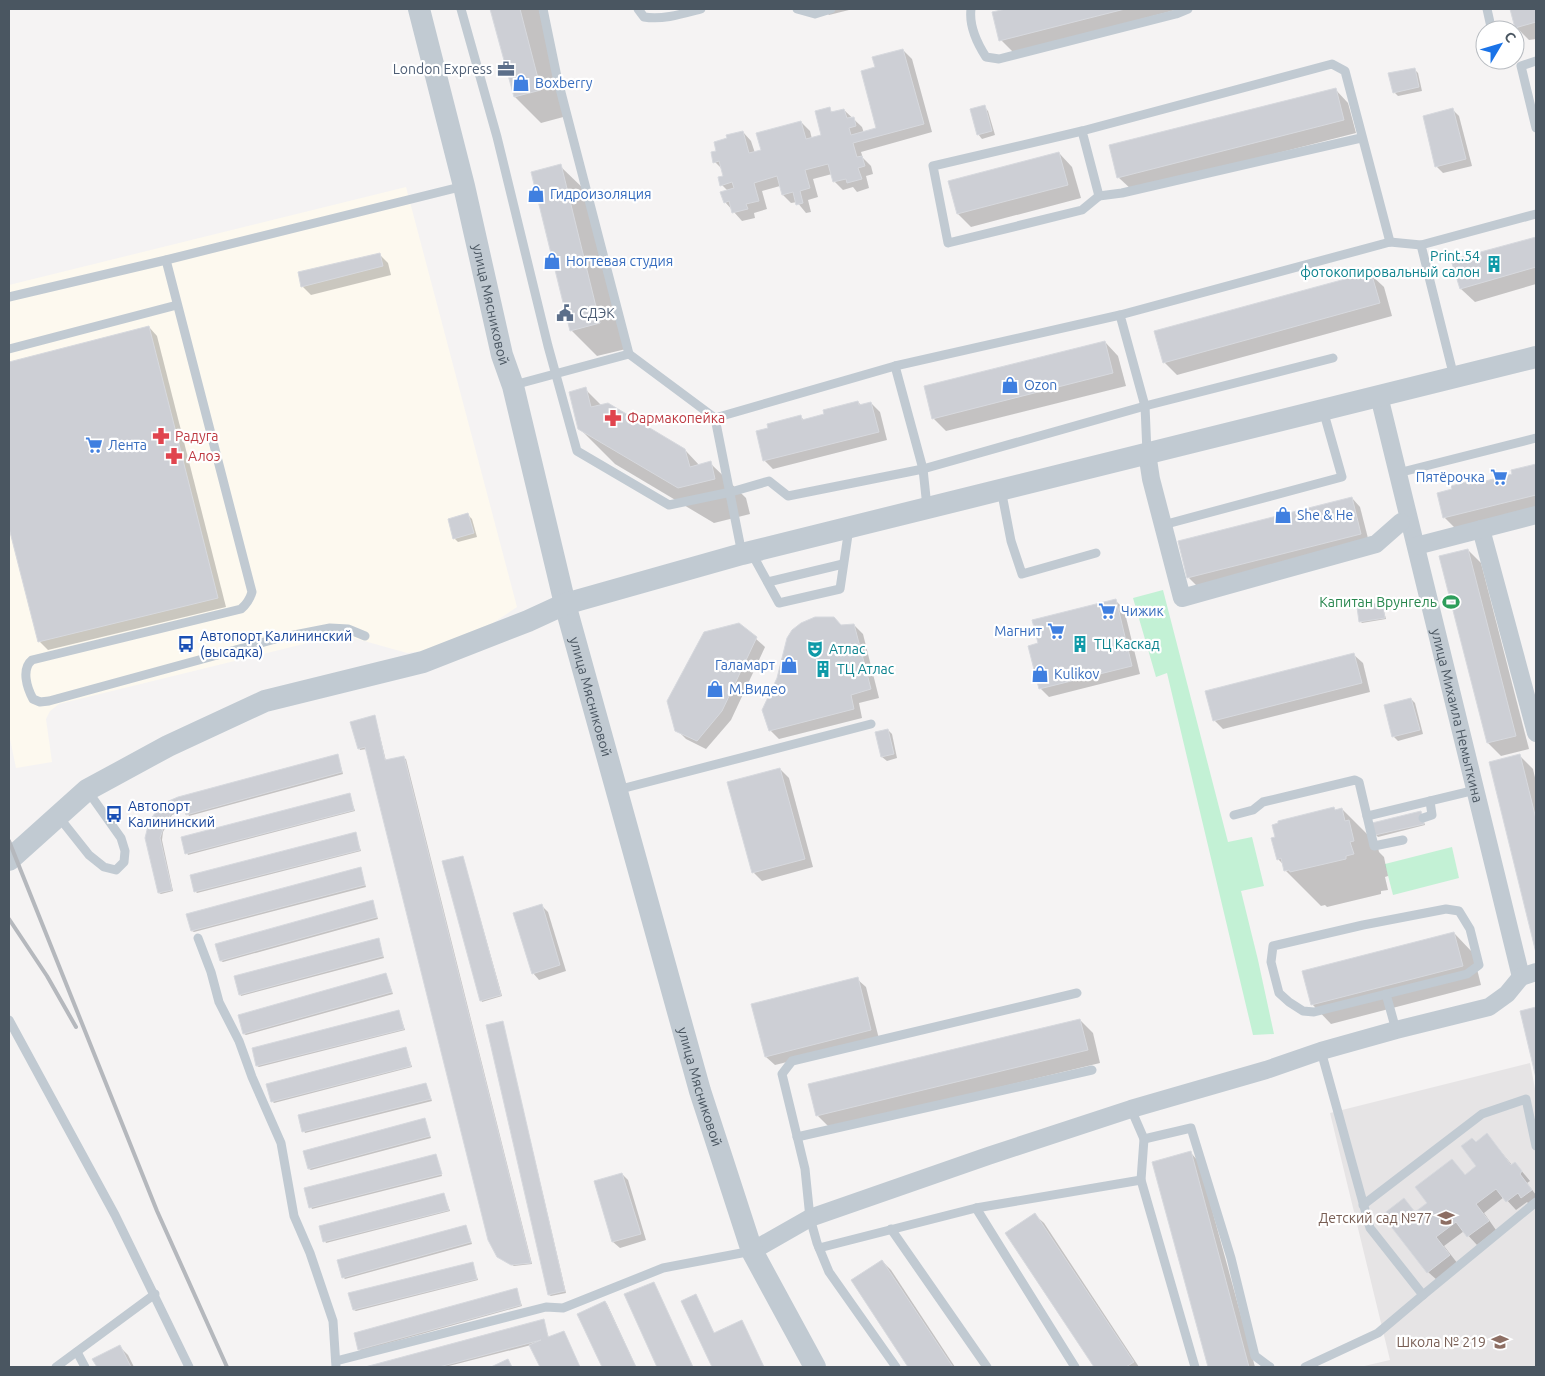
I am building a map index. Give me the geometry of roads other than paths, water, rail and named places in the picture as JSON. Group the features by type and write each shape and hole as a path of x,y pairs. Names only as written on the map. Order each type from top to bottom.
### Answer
{"street":[{"name":"улица Мясниковой","path":"419,9 464,186 502,355 514,386 566,604 700,1091 752,1251 815,1367"},
{"path":"9,860 87,790 168,746 265,701 422,662 528,621 566,604 747,553 1147,452 1536,357"},
{"name":"улица Михаила Немыткина","path":"1379,396 1475,790 1529,974"},
{"path":"1147,452 1151,479 1182,598 1376,544 1401,522"},
{"path":"1416,546 1536,515"},
{"path":"1481,529 1536,733"},
{"path":"752,1251 810,1218 988,1156 1131,1109 1266,1070 1321,1051 1489,1007 1529,974"}],"lane":[{"path":"461,9 497,137 577,451 669,505 730,492 770,480 788,496 923,469 1145,406 1333,358"},
{"path":"543,9 557,77 629,354 715,418 730,492 747,553 768,582 779,603 840,588 849,527"},
{"path":"638,9 644,17 654,19 700,9"},
{"path":"796,9 815,14 831,9"},
{"path":"971,9 970,15 978,44 986,56 999,59 1188,9"},
{"path":"1361,138 1122,193 1099,196 1082,210 948,243 933,166 1082,130 1332,64 1345,71 1361,138 1390,242"},
{"path":"1520,70 1536,128"},
{"path":"1082,130 1099,196"},
{"path":"9,297 464,186"},
{"path":"715,418 895,366 1120,315 1390,242 1421,245 1536,214"},
{"path":"1421,245 1454,378"},
{"path":"166,260 236,526 252,592 251,598 242,609 32,660 27,664 25,670 33,700 40,702 49,701 279,638 330,628 348,629 365,636"},
{"path":"9,349 177,305"},
{"path":"1120,315 1145,406 1147,452"},
{"path":"514,386 629,354"},
{"path":"895,366 923,469 927,508"},
{"path":"1163,525 1342,477 1323,410"},
{"path":"1398,473 1536,438"},
{"path":"1001,489 1010,541 1022,574 1096,553"},
{"path":"768,582 844,564"},
{"path":"616,790 871,724"},
{"path":"1234,815 1253,810 1263,802 1355,780 1359,782 1374,846 1403,840"},
{"path":"58,816 89,855 104,867 116,870 124,862 125,851 121,838 87,790"},
{"path":"1367,816 1475,790"},
{"path":"1423,818 1432,815 1430,801"},
{"path":"1446,909 1459,911 1470,929 1479,965 1467,974 1386,994 1314,1012 1303,1011 1279,993 1271,962 1274,946 1320,934 1420,913 1446,909"},
{"path":"198,938 211,972 219,1002 239,1041 252,1077 281,1143 294,1216 310,1253 333,1321 336,1364 546,1307 563,1308 663,1268 752,1251"},
{"path":"896,1367 829,1272 819,1248 810,1218 805,1169 782,1074 792,1061 1077,993"},
{"path":"1386,994 1396,1030"},
{"path":"9,1020 115,1215 190,1367"},
{"path":"1321,1051 1370,1228 1424,1294"},
{"path":"797,1138 1092,1070"},
{"path":"1363,1205 1482,1114 1526,1099 1536,1146"},
{"path":"1131,1109 1144,1139 1141,1180 1195,1367"},
{"path":"1144,1139 1191,1128 1231,1258 1255,1356 1270,1367"},
{"path":"819,1248 976,1208 1141,1180"},
{"path":"1305,1367 1378,1333 1536,1202"},
{"path":"976,1208 1075,1367"},
{"path":"891,1229 987,1367"},
{"path":"56,1367 155,1294"},
{"path":"77,1352 84,1367"}],"railway":[{"path":"9,841 157,1211 227,1367"},
{"path":"9,919 47,976 76,1027"}],"place":[{"name":"London Express","path":"506,69"},
{"name":"Boxberry","path":"521,83"},
{"name":"Гидроизоляция","path":"536,194"},
{"name":"Ногтевая студия","path":"552,261"},
{"name":"Print.54 фотокопировальный салон","path":"1494,264"},
{"name":"СДЭК","path":"565,313"},
{"name":"Ozon","path":"1010,385"},
{"name":"Фармакопейка","path":"613,418"},
{"name":"Радуга","path":"161,436"},
{"name":"Лента","path":"94,445"},
{"name":"Алоэ","path":"174,456"},
{"name":"Пятёрочка","path":"1499,477"},
{"name":"She & He","path":"1283,515"},
{"name":"Капитан Врунгель","path":"1451,602"},
{"name":"Чижик","path":"1107,611"},
{"name":"Магнит","path":"1056,631"},
{"name":"Автопорт Калининский (высадка)","path":"186,644"},
{"name":"ТЦ Каскад","path":"1080,644"},
{"name":"Атлас","path":"815,649"},
{"name":"Галамарт","path":"789,665"},
{"name":"ТЦ Атлас","path":"823,669"},
{"name":"Kulikov","path":"1040,674"},
{"name":"М.Видео","path":"715,689"},
{"name":"Автопорт Калининский","path":"114,814"},
{"name":"Детский сад №77","path":"1446,1218"},
{"name":"Школа № 219","path":"1500,1342"}]}
